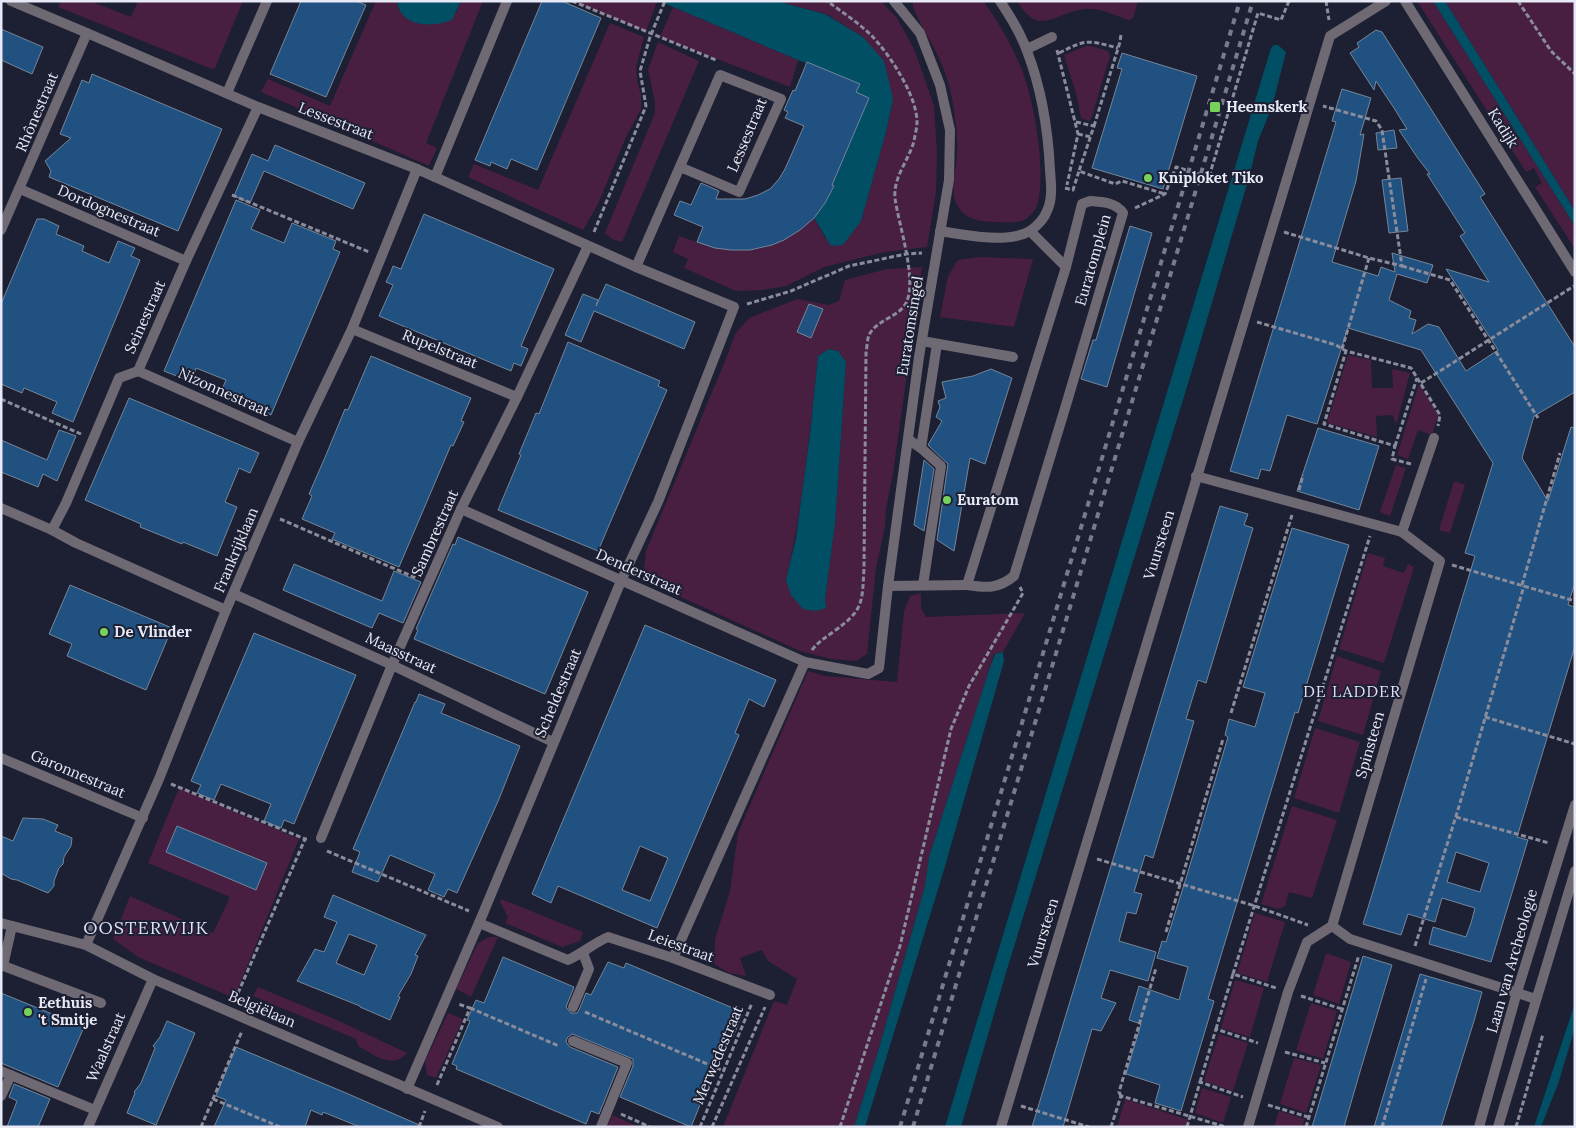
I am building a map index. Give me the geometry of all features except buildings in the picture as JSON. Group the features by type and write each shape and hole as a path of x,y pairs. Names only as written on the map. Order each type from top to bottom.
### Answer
{"street":[{"name":"Lessestraat","path":"11,1 27,5 258,107 417,169 636,267 734,307"},
{"path":"227,93 267,1"},
{"path":"435,177 507,1"},
{"name":"Euratomsingel","path":"879,668 888,586 922,341 949,180 950,130 940,85 920,32 894,1"},
{"path":"940,231 987,237 1019,235 1030,231 1040,222 1048,210 1051,185 1046,119 1027,49 1000,1"},
{"name":"Vuursteen","path":"1001,1127 1330,36 1386,1"},
{"name":"Kadijk","path":"1406,1 1575,272"},
{"name":"Rhônestraat","path":"1,230 87,32"},
{"path":"1027,49 1052,37"},
{"name":"Lessestraat","path":"636,267 720,75 781,99 739,192 680,167"},
{"name":"Seinestraat","path":"52,530 66,502 119,378 138,371 186,260 258,107"},
{"name":"Frankrijklaan","path":"86,944 143,818 226,610 298,442 352,329 417,169"},
{"name":"Dordognestraat","path":"20,189 186,260"},
{"name":"Euratomplein","path":"967,585 1066,267 1082,204 1090,200 1107,203 1120,209 1123,213 1014,576"},
{"path":"1030,231 1066,267"},
{"name":"Sambrestraat","path":"321,838 392,665 461,509 517,397 588,246"},
{"name":"Scheldestraat","path":"406,1089 480,920 621,581 658,502 734,307"},
{"name":"Rupelstraat","path":"352,329 517,397"},
{"path":"922,341 1013,357"},
{"path":"921,448 937,344"},
{"name":"Nizonnestraat","path":"138,371 298,442"},
{"path":"1402,532 1434,438"},
{"path":"909,440 941,466 923,585"},
{"path":"1196,476 1402,532 1440,561"},
{"path":"1,508 226,610"},
{"name":"Denderstraat","path":"461,509 806,662 868,674 879,668"},
{"name":"Spinsteen","path":"1329,928 1440,561"},
{"path":"888,586 967,585 984,588 1003,585 1014,576"},
{"name":"Maasstraat","path":"234,594 392,665 553,742"},
{"path":"674,958 806,662"},
{"name":"Garonnestraat","path":"1,758 143,818"},
{"name":"Laan van Archeologie","path":"1479,1127 1517,992 1575,805"},
{"path":"1498,1127 1575,871"},
{"name":"Leiestraat","path":"480,920 568,960 583,953 595,942 608,937 674,958 770,995"},
{"name":"Belgiëlaan","path":"1,923 86,944 153,979 498,1127"},
{"path":"12,926 2,966 101,1003"},
{"path":"1248,1127 1288,992 1307,942 1329,928 1350,939 1536,999"},
{"path":"573,1007 589,968 583,953"},
{"name":"Waalstraat","path":"89,1126 153,979"},
{"path":"573,1041 627,1063 601,1127"},
{"path":"1,1096 6,1073 95,1110"}],"path":[{"path":"572,1 725,64"},
{"path":"588,246 646,106 640,71 665,1"},
{"path":"806,662 817,643 846,623 858,612 862,598 864,568 866,353 870,334 906,303 910,284 895,194 897,180 914,142 917,122 915,106 907,87 883,48 871,35 827,1"},
{"path":"1123,213 1166,194 1176,167 1209,177 1258,13 1281,20 1289,1"},
{"path":"1518,1 1551,51 1575,74"},
{"path":"1051,185 1073,190 1118,48 1120,34"},
{"path":"1052,37 1059,53 1076,122 1094,126"},
{"path":"1059,53 1083,42 1097,42 1118,48"},
{"path":"1310,103 1376,121 1382,130 1402,266"},
{"path":"1078,134 1091,137"},
{"path":"1079,171 1115,184 1122,181 1166,194"},
{"path":"1112,191 1115,184"},
{"path":"220,190 381,257"},
{"path":"1271,228 1368,258 1450,280 1538,418"},
{"path":"734,307 791,291 849,266 906,254 937,252"},
{"path":"1342,349 1368,258"},
{"path":"1420,383 1575,286"},
{"path":"1244,319 1336,345 1346,351 1411,368 1440,415 1434,438"},
{"path":"1346,351 1324,424 1395,446"},
{"path":"1417,378 1392,459 1424,468"},
{"path":"1,399 93,440"},
{"path":"1411,958 1456,817 1560,453"},
{"path":"1231,713 1295,503"},
{"path":"268,514 428,583"},
{"path":"1187,1127 1374,524"},
{"path":"1440,561 1575,601"},
{"path":"840,1127 900,946 951,729 969,686 1023,593 1014,576"},
{"path":"1485,717 1575,744"},
{"path":"1166,932 1223,739"},
{"path":"159,779 313,845"},
{"path":"1456,817 1562,847"},
{"path":"304,840 321,838"},
{"path":"230,1012 304,840"},
{"path":"322,849 480,920"},
{"path":"1082,854 1179,885 1329,928"},
{"path":"1306,1127 1360,950"},
{"path":"1382,1127 1430,965"},
{"path":"1111,1127 1121,1096 1119,1092 1156,968"},
{"path":"1233,974 1342,1008"},
{"name":"Merwedestraat","path":"700,1127 757,991"},
{"name":"Merwedestraat","path":"712,1127 770,995"},
{"path":"446,998 569,1050 573,1041"},
{"path":"573,1007 724,1071"},
{"path":"431,1098 470,1008"},
{"path":"201,1127 247,1019"},
{"path":"1216,1029 1325,1063"},
{"path":"1200,1082 1256,1102 1308,1117"},
{"path":"1121,1096 1226,1127"},
{"path":"213,1099 280,1127"},
{"path":"1008,1103 1088,1127"},
{"path":"608,1108 650,1127"}],"shaded area":[{"path":"61,1 90,1 131,17 138,1 243,1 215,68 212,69 58,7"},
{"path":"376,1 397,1 402,13 412,21 456,13 461,1 483,1 426,143 437,148 429,166 261,92 268,79 330,106"},
{"path":"572,1 657,1 646,32"},
{"path":"776,1 881,1 897,18 915,51 934,106 937,154 936,192 927,247 885,252 824,267 786,286 763,290 736,291 684,268 688,259 673,252 679,236 716,247 750,250 781,241 797,232 814,218 825,238 861,221 886,132 893,99 863,37 826,14"},
{"path":"913,1 983,1 1009,43 1027,84 1035,119 1040,158 1041,177 1036,208 1026,219 1019,222 982,221 968,216 957,205 953,186 957,159 957,138 952,96 942,65 915,13"},
{"path":"1017,1 1138,1 1133,18 1129,20 1101,11 1084,9 1040,21 1025,12"},
{"path":"1417,1 1433,1 1575,226 1575,249 1535,187 1542,183 1534,168 1526,172"},
{"path":"1445,1 1575,1 1575,211"},
{"path":"673,7 798,60 790,87 660,37"},
{"path":"610,23 644,37 636,67 637,81 641,94 641,109 626,137 598,204 583,230 468,177 474,164 538,190"},
{"path":"658,42 699,61 622,242 612,239 605,233 655,113 655,102 648,70"},
{"path":"1086,46 1108,51 1110,56 1089,121 1081,118 1076,93 1064,55"},
{"path":"979,257 1033,259 1014,327 940,317 948,276 958,260"},
{"path":"922,267 893,473 886,509 885,527 876,568 867,654 856,661 831,659 800,651 663,589 644,569 646,551 735,334 749,318 797,299 828,305 839,301 845,280 887,269","holes":["830,349 838,351 846,362 835,524 825,599 826,608 786,580 801,497 818,356"]},
{"path":"1348,355 1371,360 1372,388 1393,388 1392,369 1410,373 1397,422 1395,423 1393,415 1376,416 1377,437 1327,423"},
{"path":"1419,384 1438,415 1432,435 1418,430 1408,459 1397,455"},
{"path":"1396,465 1406,468 1390,516 1380,512"},
{"path":"1454,481 1465,485 1450,533 1439,530"},
{"path":"1368,553 1385,558 1383,566 1404,573 1408,564 1414,567 1384,663 1339,649"},
{"path":"921,593 921,608 926,617 1025,613 1003,652 994,654 929,857 925,886 879,1048 854,1127 723,1127 774,1001 787,1005 797,979 768,961 762,950 740,958 746,976 729,973 714,964 715,939 730,891 738,833 808,671 825,676 897,682 904,611 910,596"},
{"path":"1337,656 1381,671 1363,735 1318,721"},
{"path":"1315,728 1360,742 1339,813 1294,798"},
{"path":"179,788 299,839 234,998 138,957 113,939 130,896 213,933 230,897 148,863"},
{"path":"1292,806 1337,820 1312,898 1289,892 1285,906 1278,909 1261,904"},
{"path":"501,899 583,932 580,941 562,947 505,923 508,917 500,902"},
{"path":"1255,913 1285,922 1267,982 1237,973"},
{"path":"489,937 498,937 471,997 456,989 478,943"},
{"path":"1326,953 1351,962 1339,1004 1313,995"},
{"path":"1235,980 1264,988 1250,1037 1221,1028"},
{"path":"258,987 337,1020 407,1053 401,1058 389,1061 377,1057 358,1046 356,1039 253,996"},
{"path":"1311,1003 1337,1011 1323,1059 1296,1050"},
{"path":"448,1013 463,1019 436,1078 427,1075 425,1061"},
{"path":"1219,1034 1248,1043 1233,1091 1204,1081"},
{"path":"1294,1058 1321,1065 1306,1113 1280,1104"},
{"path":"1202,1088 1231,1097 1223,1123 1195,1113"},
{"path":"1125,1099 1189,1120 1187,1127 1117,1127"},
{"path":"1279,1111 1305,1119 1302,1127 1274,1127"},
{"path":"612,1115 639,1127 607,1127"}],"water":[{"path":"397,1 461,1 452,20 444,23 427,24 410,21 399,10"},
{"path":"659,1 776,1 825,14 863,37 884,61 893,99 886,132 861,221 843,245 831,246 814,218 834,187 832,185 869,98 856,92 860,84"},
{"path":"1433,1 1445,1 1575,211 1575,226"},
{"path":"1274,45 1278,45 1286,52 1272,107 1258,141 1190,377 1008,966 961,1127 945,1127 1271,48"},
{"path":"829,349 838,351 846,362 835,524 825,599 826,608 816,611 803,609 791,595 786,580 796,538 818,356"},
{"path":"1003,652 1004,661 943,873 865,1127 854,1127 879,1048 925,886 929,857 989,670 995,654"},
{"path":"1575,1003 1575,1028 1558,1084 1541,1127 1534,1127"}],"railway":[{"path":"900,1127 1240,1"},
{"path":"913,1127 1253,1"}],"place":[{"name":"Heemskerk","path":"1215,107"},
{"name":"Kniploket Tiko","path":"1148,178"},
{"name":"Euratom","path":"947,500"},
{"name":"De Vlinder","path":"104,632"},
{"name":"Eethuis 't Smitje","path":"28,1012"}],"district":[{"name":"DE LADDER","path":"1352,691"},
{"name":"OOSTERWIJK","path":"146,928"}]}
